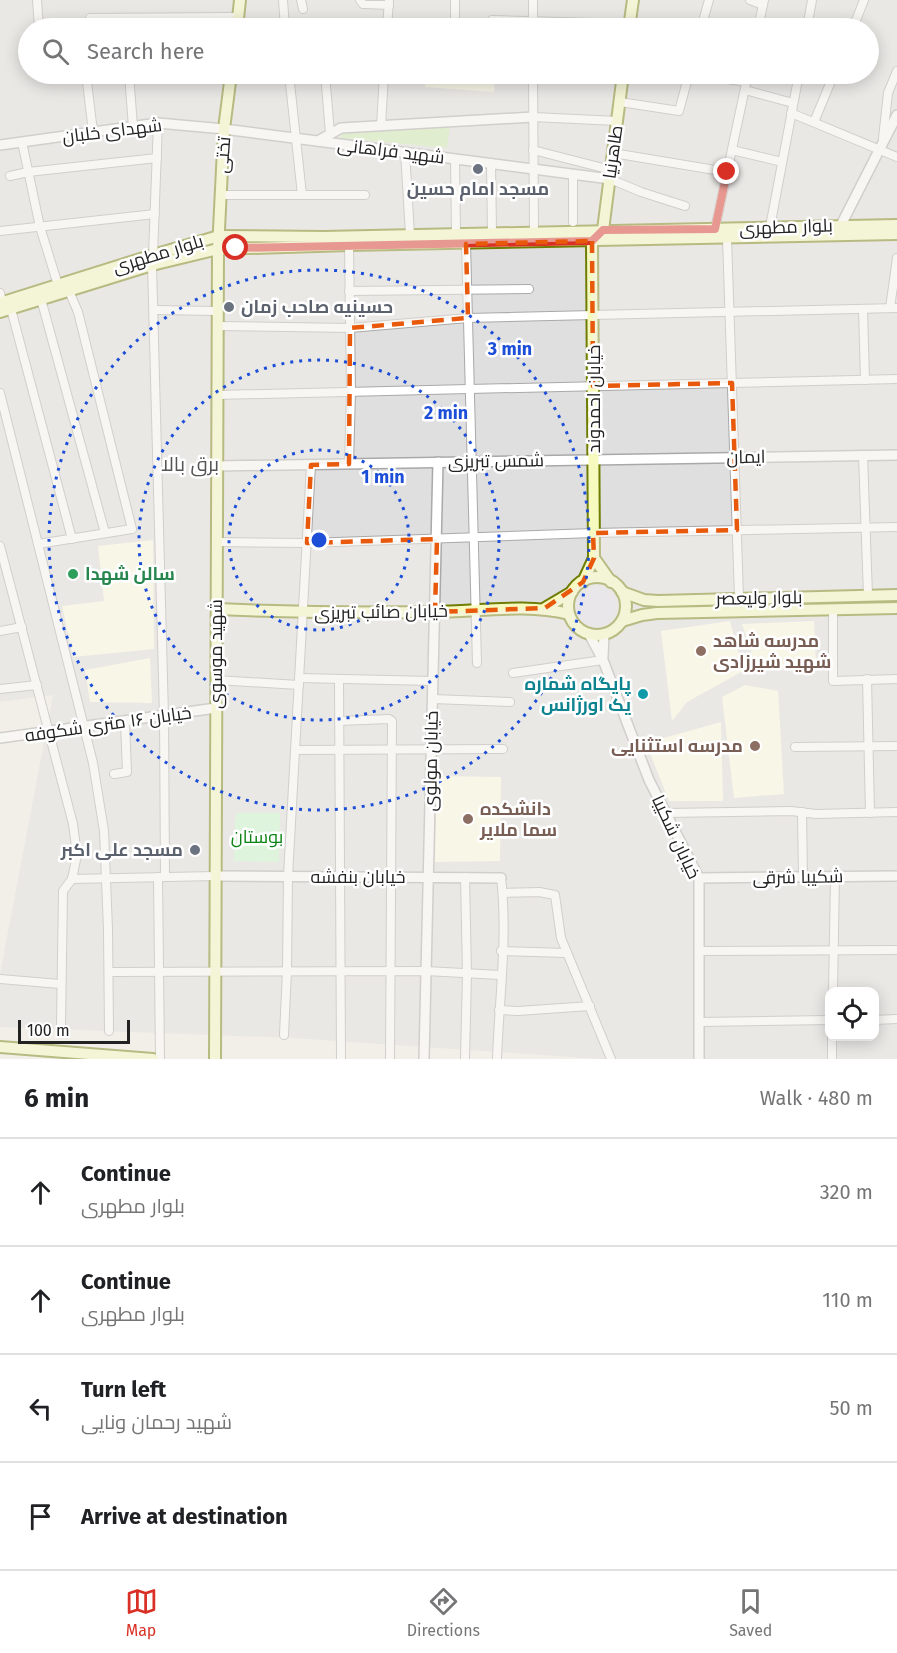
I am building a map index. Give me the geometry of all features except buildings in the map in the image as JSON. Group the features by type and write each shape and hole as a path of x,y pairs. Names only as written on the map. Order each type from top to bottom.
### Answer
{"main road":[{"path":"238,18 240,0"},
{"path":"630,18 633,0"},
{"name":"تختی","path":"218,249 224,129 230,84"},
{"name":"طاهرنیا","path":"603,230 622,84"},
{"name":"بلوار مطهری","path":"3,304 41,299 69,291 219,236 324,237 897,225"},
{"path":"592,241 603,230"},
{"name":"بلوار مطهری","path":"3,304 58,285 152,260 218,249 897,234"},
{"name":"خیابان احمدوند","path":"592,241 594,558"},
{"name":"شهید موسوی","path":"215,1059 218,249"},
{"path":"545,608 572,592 583,582 594,558"},
{"path":"572,592 567,606 576,627 589,634 604,634 617,627 622,621 626,606 622,592 611,582 594,558"},
{"path":"583,582 597,578 611,582"},
{"name":"بلوار ولیعصر","path":"622,592 644,600 658,601 897,595"},
{"path":"545,608 569,614"},
{"name":"خیابان صائب تبریزی","path":"217,609 303,613 545,608"},
{"name":"بلوار ولیعصر","path":"622,621 657,613 897,608"},
{"path":"0,1047 153,1059"}],"street":[{"path":"37,0 38,18"},
{"path":"283,0 284,18"},
{"path":"360,0 363,4 389,2 388,18"},
{"path":"455,0 455,18"},
{"path":"533,0 533,18"},
{"path":"704,18 709,0"},
{"path":"750,0 764,2 760,18"},
{"path":"809,18 812,0"},
{"path":"857,18 864,0"},
{"path":"90,18 116,18"},
{"path":"881,146 888,93 897,72"},
{"path":"87,84 93,132"},
{"path":"130,84 133,127"},
{"path":"290,84 302,195"},
{"path":"326,84 330,133"},
{"path":"381,126 383,84"},
{"path":"533,84 534,232"},
{"path":"620,102 679,111 686,84"},
{"path":"715,229 746,84"},
{"path":"750,84 793,103"},
{"path":"770,227 797,84"},
{"path":"814,122 830,84"},
{"path":"791,113 881,146 897,157"},
{"path":"841,225 897,115"},
{"path":"533,117 617,121"},
{"name":"شهید فراهانی","path":"318,141 341,128 533,117"},
{"path":"158,123 152,260 164,716 159,972 160,1059"},
{"name":"شهدای خلبان","path":"0,146 158,123 318,141"},
{"name":"شهید فراهانی","path":"318,141 573,174 610,174"},
{"path":"22,142 40,226 58,285"},
{"path":"533,150 610,174 641,192 685,206"},
{"path":"732,150 782,162"},
{"path":"405,152 410,235"},
{"path":"613,153 727,172"},
{"path":"10,176 157,158"},
{"path":"454,159 456,234"},
{"path":"491,163 492,233"},
{"path":"573,174 573,222"},
{"path":"220,195 365,195"},
{"path":"0,231 155,214"},
{"path":"727,238 739,598"},
{"path":"466,244 477,663"},
{"path":"349,245 351,392 349,464"},
{"path":"218,326 350,328 468,318 893,308 897,258"},
{"path":"349,291 529,289"},
{"path":"38,544 132,529 78,312 69,291"},
{"path":"41,299 105,533"},
{"path":"3,304 72,538"},
{"path":"863,309 865,380"},
{"path":"154,310 217,311"},
{"path":"217,395 897,379"},
{"path":"0,393 93,763 104,831 109,1031"},
{"path":"863,455 868,596"},
{"name":"ایمان","path":"594,459 897,455"},
{"name":"شمس تبریزی","path":"217,466 594,459"},
{"name":"خیابان مولوی","path":"424,1059 438,462"},
{"path":"284,1035 288,971 288,876 311,465"},
{"path":"217,542 307,543 593,533 897,527"},
{"path":"0,546 73,824 77,855 72,879 63,891 61,1024"},
{"path":"833,609 833,681 897,679"},
{"path":"0,631 22,627"},
{"name":"خیابان شکیبا","path":"589,634 603,660 649,780 699,878 699,1059"},
{"path":"513,673 603,660 604,634"},
{"path":"339,679 340,1059"},
{"path":"867,679 870,813"},
{"path":"216,680 433,681"},
{"path":"0,689 37,685"},
{"path":"433,699 510,702"},
{"name":"خیابان ۱۶ متری شکوفه","path":"0,738 216,708"},
{"path":"339,721 389,719 392,721 390,1059"},
{"path":"114,774 127,772 125,722"},
{"path":"795,747 897,746"},
{"path":"295,750 503,749"},
{"path":"802,812 803,877"},
{"path":"666,813 897,812"},
{"path":"72,879 216,876"},
{"name":"خیابان بنفشه","path":"216,876 501,878"},
{"name":"شکیبا شرقی","path":"699,878 897,876"},
{"path":"465,877 467,974 465,1059"},
{"path":"833,987 835,877"},
{"path":"496,1059 503,893 501,878"},
{"path":"503,893 539,892 555,895 561,938 611,1059"},
{"path":"700,951 897,950"},
{"path":"501,951 567,953"},
{"path":"109,972 426,971 500,975"},
{"path":"0,979 60,984"},
{"path":"499,1010 590,1005"},
{"path":"879,1020 897,1019"},
{"path":"699,1022 825,1020"},
{"path":"832,1041 832,1059"}],"highlighted area":[{"path":"592,241 593,386 732,383 737,530 593,533 594,558 583,582 545,608 435,612 437,539 307,543 311,465 349,464 350,328 468,318 466,244"}],"shaded area":[{"path":"0,0 897,0 897,1059 601,1059 292,1038 0,1027 0,974 53,695 0,702"},
{"path":"425,84 494,84 494,92 425,87"},
{"path":"153,540 154,649 73,657 62,606 104,601 98,546"},
{"path":"596,586 604,587 610,592 615,598 615,614 610,620 604,625 596,626 588,625 582,620 577,614 576,606 577,598 582,592 588,587"},
{"name":"مدرسه شاهد شهید شیرزادی","path":"730,621 743,671 687,702 672,721 661,631"},
{"path":"814,621 816,668 757,669 742,624"},
{"path":"150,658 152,703 90,702 85,670"},
{"name":"مدرسه استثنایی","path":"745,685 778,691 784,794 734,798 722,697"},
{"path":"721,722 723,801 669,801 646,743"},
{"name":"دانشکده سما ملایر","path":"437,776 501,777 500,861 435,862"}],"green space":[{"path":"450,125 447,148 341,138 341,132"},
{"name":"بوستان","path":"237,813 280,813 279,862 234,861"}],"place":[{"name":"مسجد امام حسین","path":"478,169"},
{"name":"حسینیه صاحب زمان","path":"229,307"},
{"name":"سالن شهدا","path":"73,574"},
{"name":"مدرسه شاهد شهید شیرزادی","path":"701,651"},
{"name":"پایگاه شماره یک اورژانس","path":"643,694"},
{"name":"مدرسه استثنایی","path":"755,746"},
{"name":"دانشکده سما ملایر","path":"468,819"},
{"name":"مسجد علی اکبر","path":"195,850"}],"district":[{"name":"برق بالا","path":"190,464"}],"route":[{"path":"236,248 592,241 603,230 715,229 727,172"}]}
